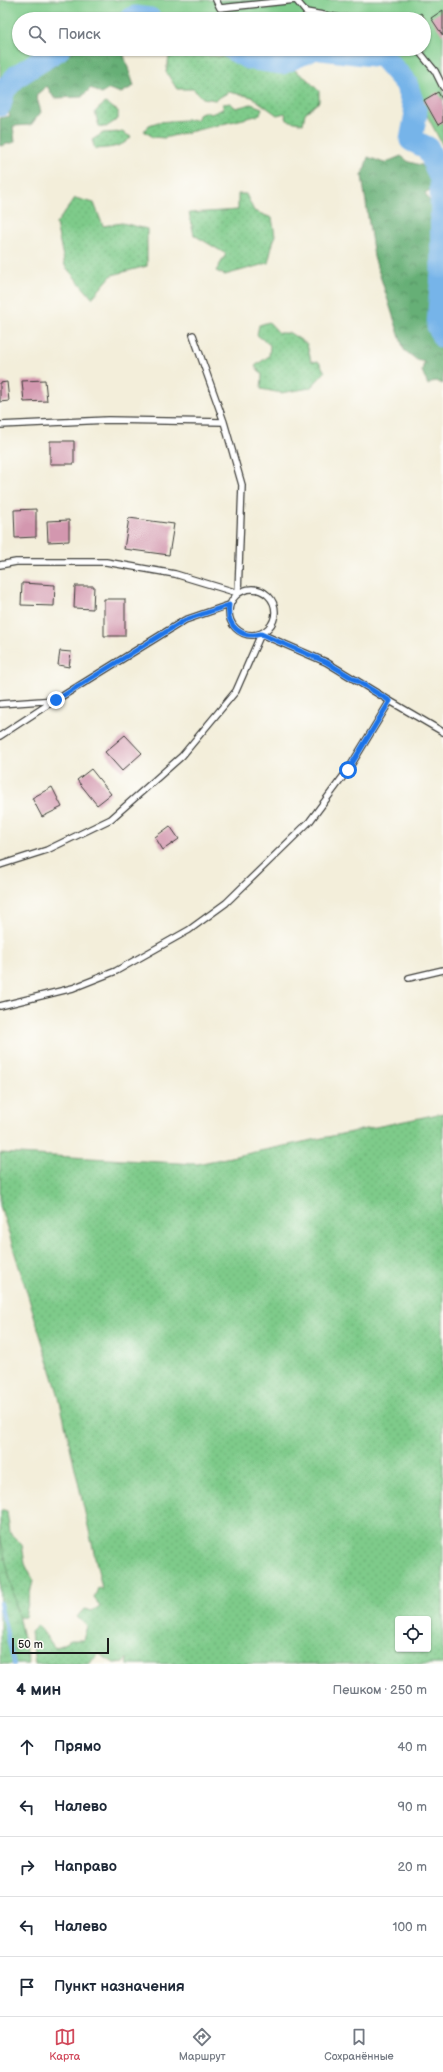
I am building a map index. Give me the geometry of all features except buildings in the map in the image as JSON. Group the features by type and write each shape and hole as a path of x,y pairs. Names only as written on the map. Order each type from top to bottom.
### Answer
{"lane":[{"path":"216,0 220,8 296,0 306,12"},
{"path":"423,56 435,71 443,87"},
{"path":"0,736 185,620 229,605 238,593 242,485 224,422 193,335"},
{"path":"0,425 108,420 224,422"},
{"path":"0,565 16,562 106,562 175,574 238,593 253,589 267,595 272,601 275,616 272,624 261,634 236,691 182,756 111,819 46,850 0,865"},
{"path":"229,605 230,620 239,632 253,635 261,634 326,662 443,732"},
{"path":"0,704 56,700"},
{"path":"0,1006 73,988 116,971 189,930 226,903 310,821 348,770 390,701"},
{"path":"409,978 443,970"}],"green space":[{"path":"0,0 443,0 443,146 404,71 391,56 431,56 431,12 12,12 12,56 44,56 26,64 11,74 0,88"},
{"path":"64,56 124,56 134,86 121,93 109,89 101,94 91,88 82,97 54,98 47,86 36,95 41,112 31,125 13,126 15,142 0,146 0,118 10,116 7,109 10,102 9,93 24,78"},
{"path":"169,57 225,57 272,70 289,66 307,79 319,91 319,102 305,113 303,124 287,120 285,113 277,115 252,97 229,92 215,100 203,98 193,89 177,89 166,72"},
{"path":"105,103 118,111 118,119 106,127 99,126 95,112"},
{"path":"230,103 236,108 251,104 262,108 260,115 164,138 153,137 144,131 149,125 158,122 197,119 198,115 206,112 211,114 223,109 223,104"},
{"path":"122,132 131,137 128,141 114,147 95,149 92,140 103,133"},
{"path":"401,156 409,162 425,166 435,178 435,187 425,193 437,214 436,263 432,277 434,302 432,324 443,348 443,384 435,381 428,385 422,371 424,362 417,360 404,350 374,257 362,176 368,157 384,163"},
{"path":"238,194 246,194 254,211 272,218 275,235 268,263 225,275 216,271 226,254 194,235 189,213 238,210"},
{"path":"75,198 94,203 103,226 122,223 147,229 147,266 112,275 92,298 65,266 56,224"},
{"path":"269,322 279,333 290,333 307,344 311,361 319,362 325,372 310,388 281,393 261,389 262,375 255,366 269,356 270,345 257,335 259,325"},
{"path":"443,1113 443,1664 128,1664 127,1658 124,1662 114,1663 99,1654 88,1664 35,1664 31,1632 38,1625 55,1648 71,1640 83,1640 87,1626 77,1617 84,1609 92,1611 100,1606 94,1598 98,1588 102,1588 58,1393 0,1205 0,1153 197,1164"},
{"path":"0,1510 7,1512 10,1533 22,1545 25,1564 33,1580 25,1617 7,1618 0,1605"},
{"path":"0,1536 29,1664 0,1664"}],"waterway":[{"path":"0,105 4,90 17,76 48,56"},
{"path":"244,56 248,58 282,63 298,56"},
{"path":"382,56 406,83 416,113 411,140 428,148 441,180 442,271 438,326 443,337"},
{"path":"0,1603 14,1664"}],"route":[{"path":"56,700 185,620 229,605 228,612 230,620 239,632 246,635 261,634 326,662 390,701 348,770"}]}
